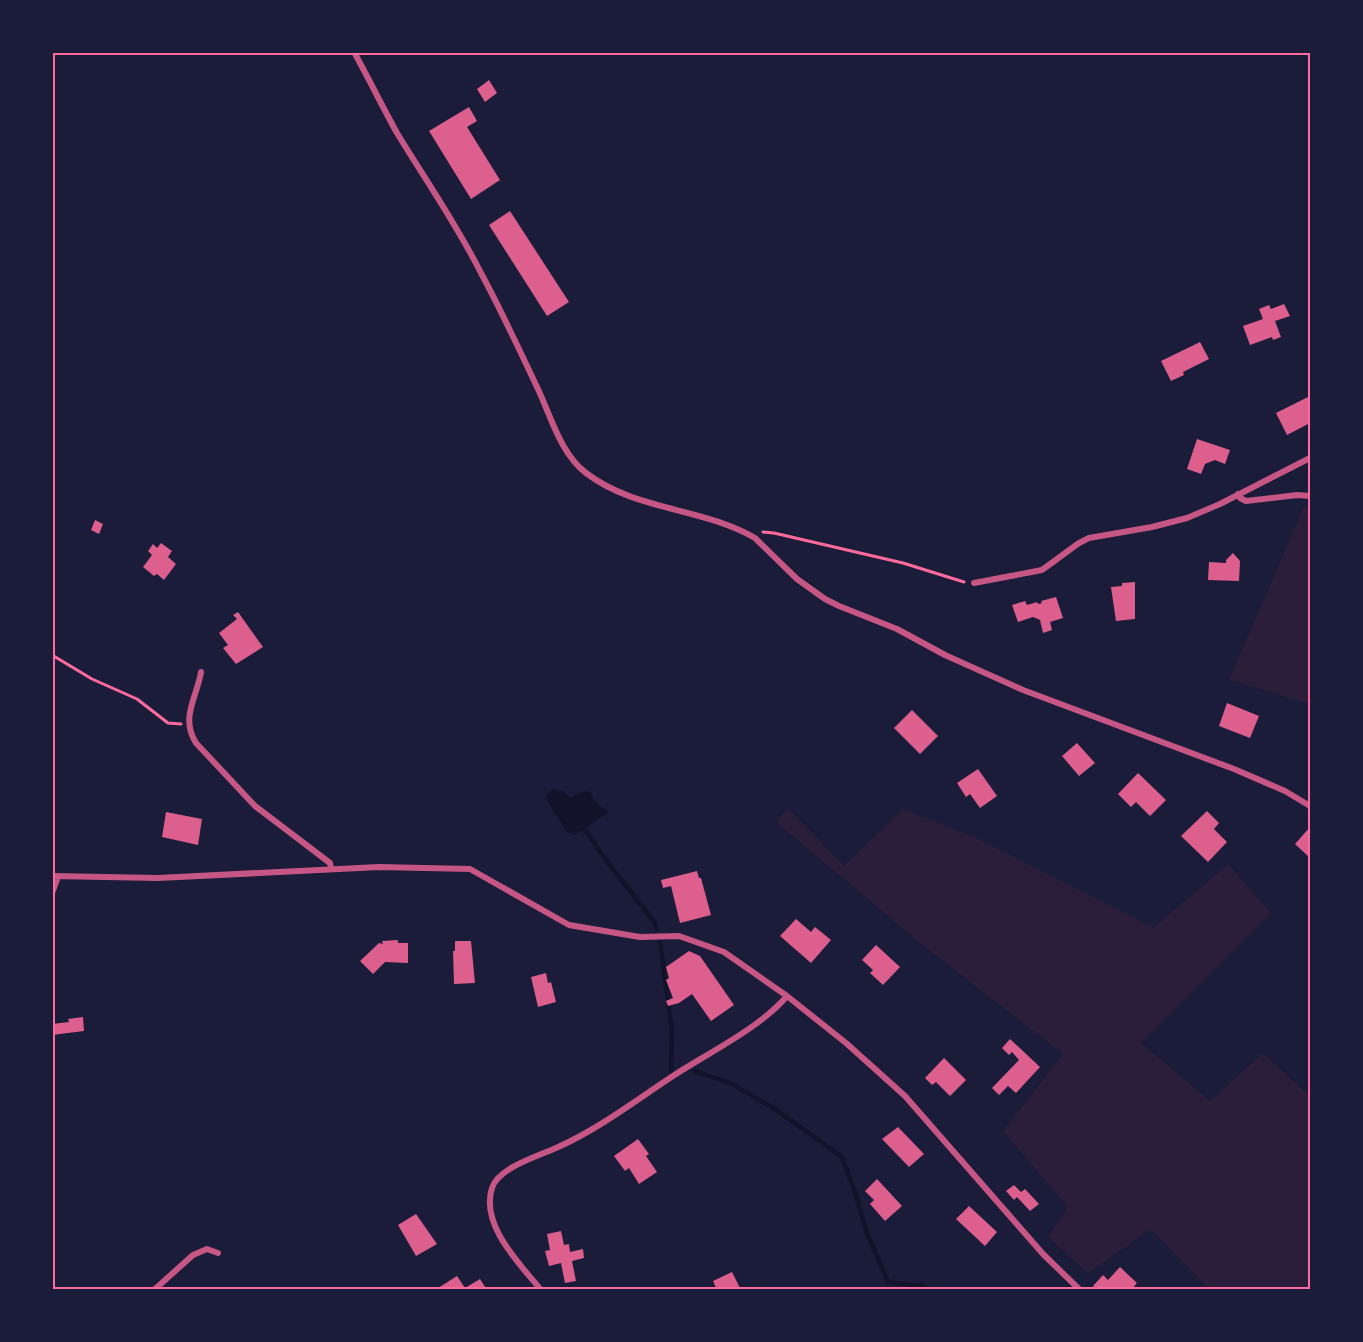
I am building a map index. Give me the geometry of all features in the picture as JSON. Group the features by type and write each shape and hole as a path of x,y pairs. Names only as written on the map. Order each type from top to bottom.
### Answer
{"street":[{"path":"354,52 396,130 480,271 562,443 575,463 596,479 637,500 715,521 754,538 798,579 825,599 839,606 897,629 945,655 1023,690 1234,769 1285,791 1311,806"},
{"path":"974,583 1035,572 1049,566 1078,543 1089,538 1170,523 1204,511 1311,458"},
{"path":"1238,494 1246,501 1297,495 1311,496"},
{"path":"201,672 188,724 196,743 247,798 330,863 331,868"},
{"path":"52,893 55,877 158,878 331,868 470,869 569,925 640,937 679,936 724,952 787,996 846,1042 905,1096 1042,1254 1080,1290"},
{"path":"541,1290 506,1246 493,1221 489,1202 496,1180 508,1170 578,1137 618,1113 765,1016 787,996"},
{"path":"154,1290 193,1255 207,1249 218,1253"}],"path":[{"path":"754,538 764,532 774,533 870,555 974,583"},
{"path":"52,655 92,679 137,699 168,723 188,724"}],"shaded area":[{"path":"1304,506 1310,507 1310,704 1229,680"},
{"path":"553,788 562,790 570,798 581,792 590,792 598,805 609,812 575,835 567,832 545,798"},
{"path":"788,808 844,866 903,809 979,839 1153,928 1228,864 1271,913 1141,1043 1210,1101 1263,1053 1310,1096 1310,1289 1209,1289 1151,1229 1088,1273 1048,1237 1068,1207 1003,1131 1063,1054 920,943 776,822"}],"building":[{"path":"489,80 497,93 485,102 477,89"},
{"path":"469,107 477,121 467,127 500,180 471,199 429,131"},
{"path":"510,211 569,302 547,316 489,225"},
{"path":"1284,304 1290,316 1275,321 1281,337 1273,340 1272,337 1250,345 1243,326 1263,319 1259,309 1269,305 1271,309"},
{"path":"1200,342 1209,359 1171,381 1161,361"},
{"path":"1310,396 1310,423 1287,435 1276,413"},
{"path":"1197,439 1230,450 1225,464 1215,460 1205,464 1201,474 1187,469"},
{"path":"95,520 103,524 99,534 91,530"},
{"path":"161,543 172,551 168,557 176,564 164,580 157,574 154,576 143,567 152,555 148,551 153,544 157,548"},
{"path":"1233,553 1240,561 1239,581 1208,580 1209,562 1226,563"},
{"path":"1135,582 1135,619 1116,621 1111,587"},
{"path":"1056,597 1063,618 1050,622 1052,630 1043,633 1040,620 1033,617 1018,622 1012,605 1025,601 1027,605 1037,602 1038,604"},
{"path":"238,612 263,647 236,664 223,648 228,645 219,633 237,619 233,615"},
{"path":"1227,703 1259,716 1250,738 1219,726"},
{"path":"912,710 938,736 920,754 894,728"},
{"path":"1077,743 1095,763 1079,776 1062,756"},
{"path":"978,769 997,796 980,808 970,794 966,797 957,783"},
{"path":"1138,773 1166,800 1150,816 1136,802 1131,807 1118,794"},
{"path":"1207,811 1219,823 1214,829 1227,842 1208,862 1181,836"},
{"path":"166,812 202,819 198,845 162,837"},
{"path":"1310,827 1310,858 1295,844"},
{"path":"697,871 711,915 680,923 671,886 663,888 661,880"},
{"path":"796,919 811,932 815,927 831,940 811,963 780,936"},
{"path":"398,940 398,943 408,943 408,963 385,962 373,974 360,961 379,943 383,944 382,941"},
{"path":"455,941 471,941 475,983 454,984"},
{"path":"876,945 900,967 883,985 870,973 873,970 862,960"},
{"path":"689,951 700,956 734,1005 711,1021 692,994 679,1003 668,1006 666,1001 673,998 666,980 669,978 666,967"},
{"path":"546,973 556,1002 538,1007 531,977"},
{"path":"83,1017 84,1031 52,1035 52,1024"},
{"path":"1010,1039 1040,1067 1016,1093 1008,1086 999,1095 992,1088 1019,1060 1012,1052 1009,1055 1002,1048"},
{"path":"944,1058 966,1080 950,1096 936,1082 932,1085 925,1078"},
{"path":"898,1127 924,1154 909,1167 882,1139"},
{"path":"638,1139 649,1154 646,1156 657,1172 639,1184 629,1168 625,1171 614,1156"},
{"path":"877,1179 902,1206 885,1221 870,1204 874,1200 865,1191"},
{"path":"1014,1185 1021,1192 1025,1189 1039,1204 1030,1211 1017,1197 1014,1200 1006,1191"},
{"path":"969,1206 997,1232 985,1246 956,1219"},
{"path":"416,1214 437,1244 416,1256 398,1225"},
{"path":"561,1231 564,1245 569,1244 570,1252 583,1249 584,1258 572,1261 576,1281 565,1283 561,1263 549,1266 545,1251 550,1250 547,1234"},
{"path":"1120,1267 1137,1283 1131,1290 1097,1290 1093,1286 1103,1275 1108,1280"},
{"path":"732,1272 741,1290 717,1290 713,1281"},
{"path":"457,1276 465,1288 480,1279 487,1290 435,1290"}],"waterway":[{"path":"584,828 655,923 657,929"},
{"path":"660,942 672,1030 671,1071"},
{"path":"695,1071 732,1084 775,1109 842,1157 867,1233 888,1282 922,1286 925,1290"}]}
